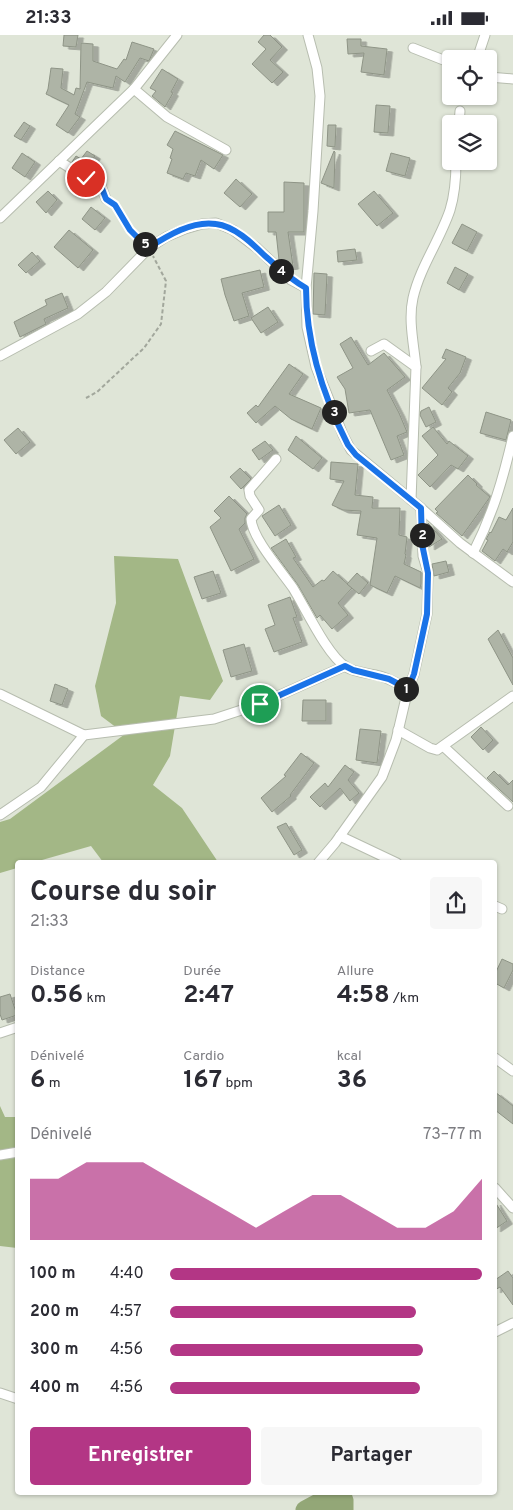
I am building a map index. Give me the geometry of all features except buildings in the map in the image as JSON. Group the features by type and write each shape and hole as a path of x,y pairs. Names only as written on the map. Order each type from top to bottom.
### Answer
{"street":[{"path":"0,218 134,89 177,35"},
{"path":"308,35 317,68 320,103 306,288 309,339 316,367 343,435 351,450 473,553 513,582"},
{"path":"480,50 485,35"},
{"path":"413,48 442,59"},
{"path":"497,78 513,79"},
{"path":"134,89 168,117 226,150"},
{"path":"460,111 460,115"},
{"path":"59,161 86,178 96,181 101,186 106,199"},
{"path":"411,500 416,367 411,316 413,299 450,211 454,197 456,170"},
{"path":"0,357 78,314 106,292 148,248 166,237 202,224 216,223 233,230 257,248 291,280 306,288"},
{"path":"371,351 384,344 416,367"},
{"path":"473,553 488,524 513,440"},
{"path":"276,459 249,490 250,496 259,510 251,519 261,542 292,587 321,637 339,661 353,670 389,679 408,689"},
{"path":"320,860 382,777 414,674 427,614 428,573 422,550 421,508"},
{"path":"0,694 84,735 214,719 260,704 345,666"},
{"path":"398,730 437,750 513,696"},
{"path":"0,815 41,787 84,735"},
{"path":"443,747 508,806"},
{"path":"340,836 391,860"},
{"path":"0,1033 15,1028"},
{"path":"497,1059 513,1071"},
{"path":"0,1155 15,1152"},
{"path":"497,1190 513,1208"},
{"path":"497,1331 513,1323"},
{"path":"0,1393 15,1398"}],"path":[{"path":"86,398 97,392 144,347 161,324 166,281 148,248 130,230 115,205 106,199"}],"green space":[{"path":"114,556 178,559 223,681 210,700 180,696 170,756 153,785 182,808 217,860 102,860 91,846 42,860 15,860 15,869 0,873 0,822 10,819 125,734 101,716 95,686 116,603"},
{"path":"0,1106 5,1117 15,1117 15,1248 0,1246"}],"waterway":[{"path":"305,1510 318,1503 344,1500 344,1510"}],"route":[{"path":"86,178 96,181 101,186 106,199 115,205 130,230 148,248 166,237 185,229 202,224 216,223 233,230 257,248 291,280 306,288 309,339 316,367 334,415 348,445 356,455 421,508 423,556 428,573 427,614 414,674 408,689 389,679 353,670 345,666 260,704"}]}
